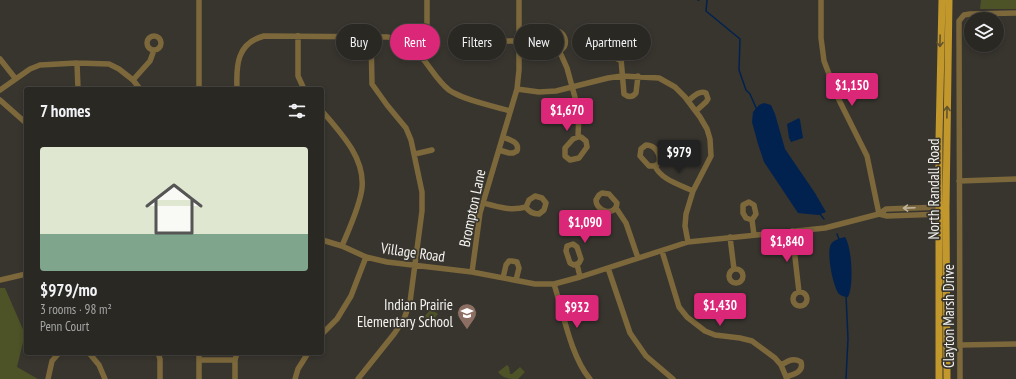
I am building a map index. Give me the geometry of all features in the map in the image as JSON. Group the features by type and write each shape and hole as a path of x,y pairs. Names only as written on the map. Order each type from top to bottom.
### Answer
{"main road":[{"name":"North Randall Road","path":"942,0 939,139 947,379"},
{"name":"North Randall Road","path":"940,379 942,211 949,0"}],"street":[{"path":"199,0 199,87"},
{"path":"427,0 427,24"},
{"name":"Brompton Lane","path":"518,24 519,0"},
{"path":"821,0 821,38 824,61 839,100 867,156 879,214"},
{"name":"Clayton Marsh Drive","path":"960,379 959,21 964,15 1016,13"},
{"path":"237,87 238,60 244,47 253,39 264,36 336,36"},
{"path":"298,36 298,76 303,87"},
{"path":"132,80 150,61 154,50"},
{"path":"0,59 16,78"},
{"path":"358,379 404,319 410,302 422,211 422,192 415,154 406,128 372,84 372,60"},
{"path":"423,60 449,90 460,96 510,111"},
{"name":"Brompton Lane","path":"472,272 480,213 517,89 519,60"},
{"path":"563,60 567,68 579,112 578,137"},
{"path":"621,60 624,94 627,96 631,97 636,93 638,76"},
{"path":"77,63 78,87"},
{"path":"0,90 30,68 40,65 77,63 109,64 119,69 138,87"},
{"path":"517,89 539,92 556,91 622,76 659,78 675,87 696,111 707,129 710,139 711,156 693,191 685,220 688,242"},
{"path":"688,101 699,93 706,93 708,99 696,111"},
{"path":"0,100 24,121"},
{"path":"324,114 354,152 362,175 360,199 342,246"},
{"path":"498,150 513,153 517,151 518,144 503,137"},
{"path":"578,137 581,137 586,141 586,147 579,158 570,160 565,156 564,148 573,139 578,137"},
{"path":"415,154 432,150"},
{"path":"655,166 657,170 665,177 693,191"},
{"path":"959,181 1016,179"},
{"path":"483,203 505,209 518,209 526,207"},
{"path":"616,208 626,223 638,258"},
{"name":"Village Road","path":"324,241 342,246 366,257 387,262 472,272 535,284 554,284 580,278 688,242 825,228 879,214 886,209 942,211"},
{"path":"752,220 754,235"},
{"path":"792,231 799,292"},
{"path":"730,237 734,269"},
{"path":"662,251 679,307 687,317 704,331 715,335 752,341 775,358 781,365 786,378 800,372 802,368 801,362 794,359 781,365"},
{"path":"324,332 337,319 351,296 366,257"},
{"path":"503,278 506,264 509,261 515,261 517,262 519,268 516,280"},
{"path":"577,264 580,278"},
{"path":"608,268 626,324 635,342 646,356 673,379"},
{"path":"0,280 24,274"},
{"path":"554,284 577,358 590,379"},
{"path":"960,345 1016,344"},
{"path":"48,379 52,361 58,355"},
{"path":"91,355 100,365 105,379"},
{"path":"159,355 160,379"},
{"path":"199,355 199,379"},
{"path":"235,379 236,355"},
{"path":"295,379 298,369 307,355"},
{"path":"199,360 235,360"}],"green space":[{"path":"981,0 1016,0 1016,9 980,9"},
{"path":"0,288 5,288 24,332 24,338 17,367 38,379 0,379"},
{"path":"431,309 438,314 430,324 423,318"},
{"path":"507,365 509,367 510,374 520,367 525,372 518,379 509,379 498,372"}],"water":[{"path":"764,103 771,105 785,149 826,212 818,215 798,213 764,162 752,122 753,112 759,105"},
{"path":"799,118 803,138 791,142 787,124"},
{"path":"845,237 851,257 852,276 848,297 844,297 839,294 837,290 831,269 829,254 831,244 837,239"}],"waterway":[{"path":"707,0 706,11 740,39 739,70 746,90 750,94 757,110"},
{"path":"819,213 824,219"},
{"path":"837,234 839,239"},
{"path":"846,295 848,339 846,379"}],"place":[{"name":"Indian Prairie Elementary School","path":"467,330"}]}
